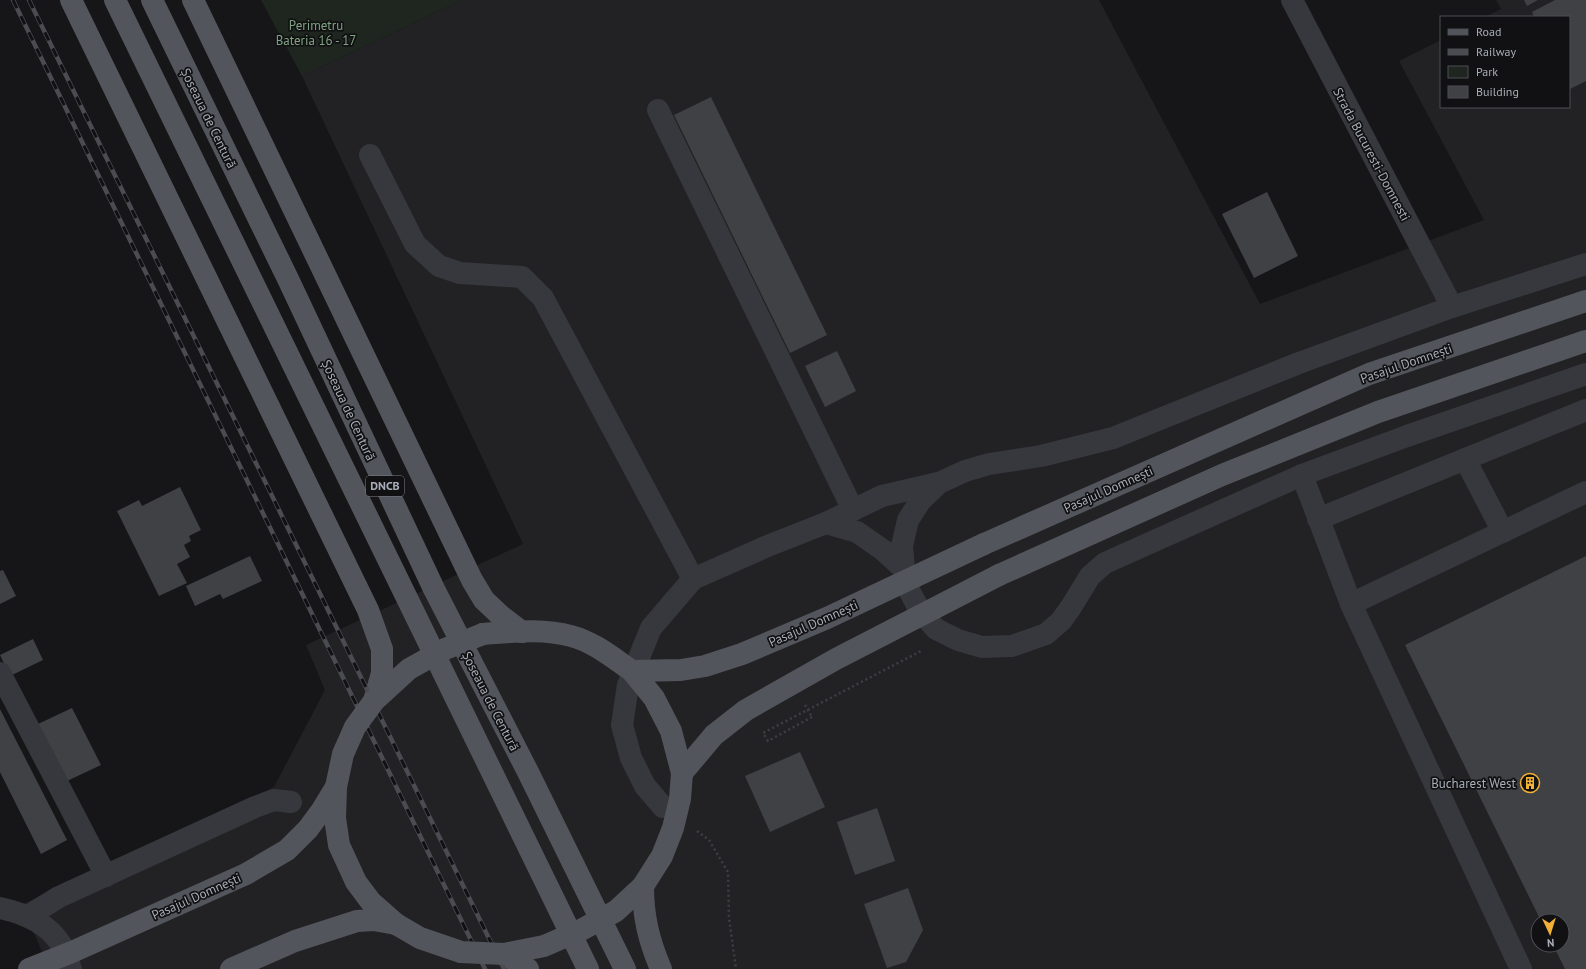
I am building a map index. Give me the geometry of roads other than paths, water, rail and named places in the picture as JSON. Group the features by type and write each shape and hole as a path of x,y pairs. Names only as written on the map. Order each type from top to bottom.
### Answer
{"main road":[{"path":"70,0 368,610 382,649 382,673 374,701"},
{"name":"DNCB","path":"115,0 588,969"},
{"name":"Șoseaua de Centură","path":"152,0 288,279 434,589 528,772 625,969"},
{"path":"192,0 472,580 484,600 501,616 522,632"},
{"name":"Pasajul Domnești","path":"632,671 681,670 705,666 742,654 848,608 984,544 1369,374 1586,301"},
{"path":"682,773 714,735 746,710 836,659 999,575 1222,475 1371,415 1586,341"},
{"name":"Pasajul Domnești","path":"544,631 572,636 602,650 632,671 654,698 671,731 682,773 680,798 673,828 662,856 643,886 616,911 581,930 544,946 504,954 461,952 420,938 396,924 367,897 356,882 339,845 335,818 336,787 343,754 355,727 374,701 409,668 445,649 483,634 544,631"},
{"name":"Pasajul Domnești","path":"29,969 72,952 246,874 287,850 308,829 336,787"},
{"path":"643,886 643,908 647,932 661,969"},
{"name":"Pasajul Domnești","path":"231,969 296,941 357,921 374,920 396,924"},
{"path":"504,954 528,969"}],"street":[{"name":"Strada Bucuresti-Domnesti","path":"1292,0 1452,307"},
{"path":"658,110 853,510"},
{"path":"370,155 415,244 439,266 460,273 522,277 543,298 694,579"},
{"path":"662,806 645,786 634,765 622,725 628,685 651,628 694,579 770,545 826,523 882,496 939,483 965,471 989,464 1041,456 1113,438 1299,363 1452,307 1586,264"},
{"path":"939,483 921,500 908,520 902,546 904,569 909,590 920,611 936,629 958,640 982,647 1012,646 1046,634 1060,621 1071,607 1090,576 1105,563 1302,475 1407,436 1586,374"},
{"path":"1318,519 1586,410"},
{"path":"1465,459 1503,532"},
{"path":"1302,475 1351,604 1521,969"},
{"path":"1351,604 1586,492"},
{"path":"826,523 857,532 883,550 904,569"},
{"path":"0,673 106,876"},
{"path":"28,916 59,897 255,807 274,800 291,802"},
{"path":"0,908 28,916 46,928 60,943 71,969"}],"railway":[{"path":"13,0 485,969"},
{"path":"29,0 504,969"}],"place":[{"name":"Bucharest West","path":"1530,783"}],"park label":[{"name":"Perimetru Bateria 16 - 17","path":"316,32"}]}
